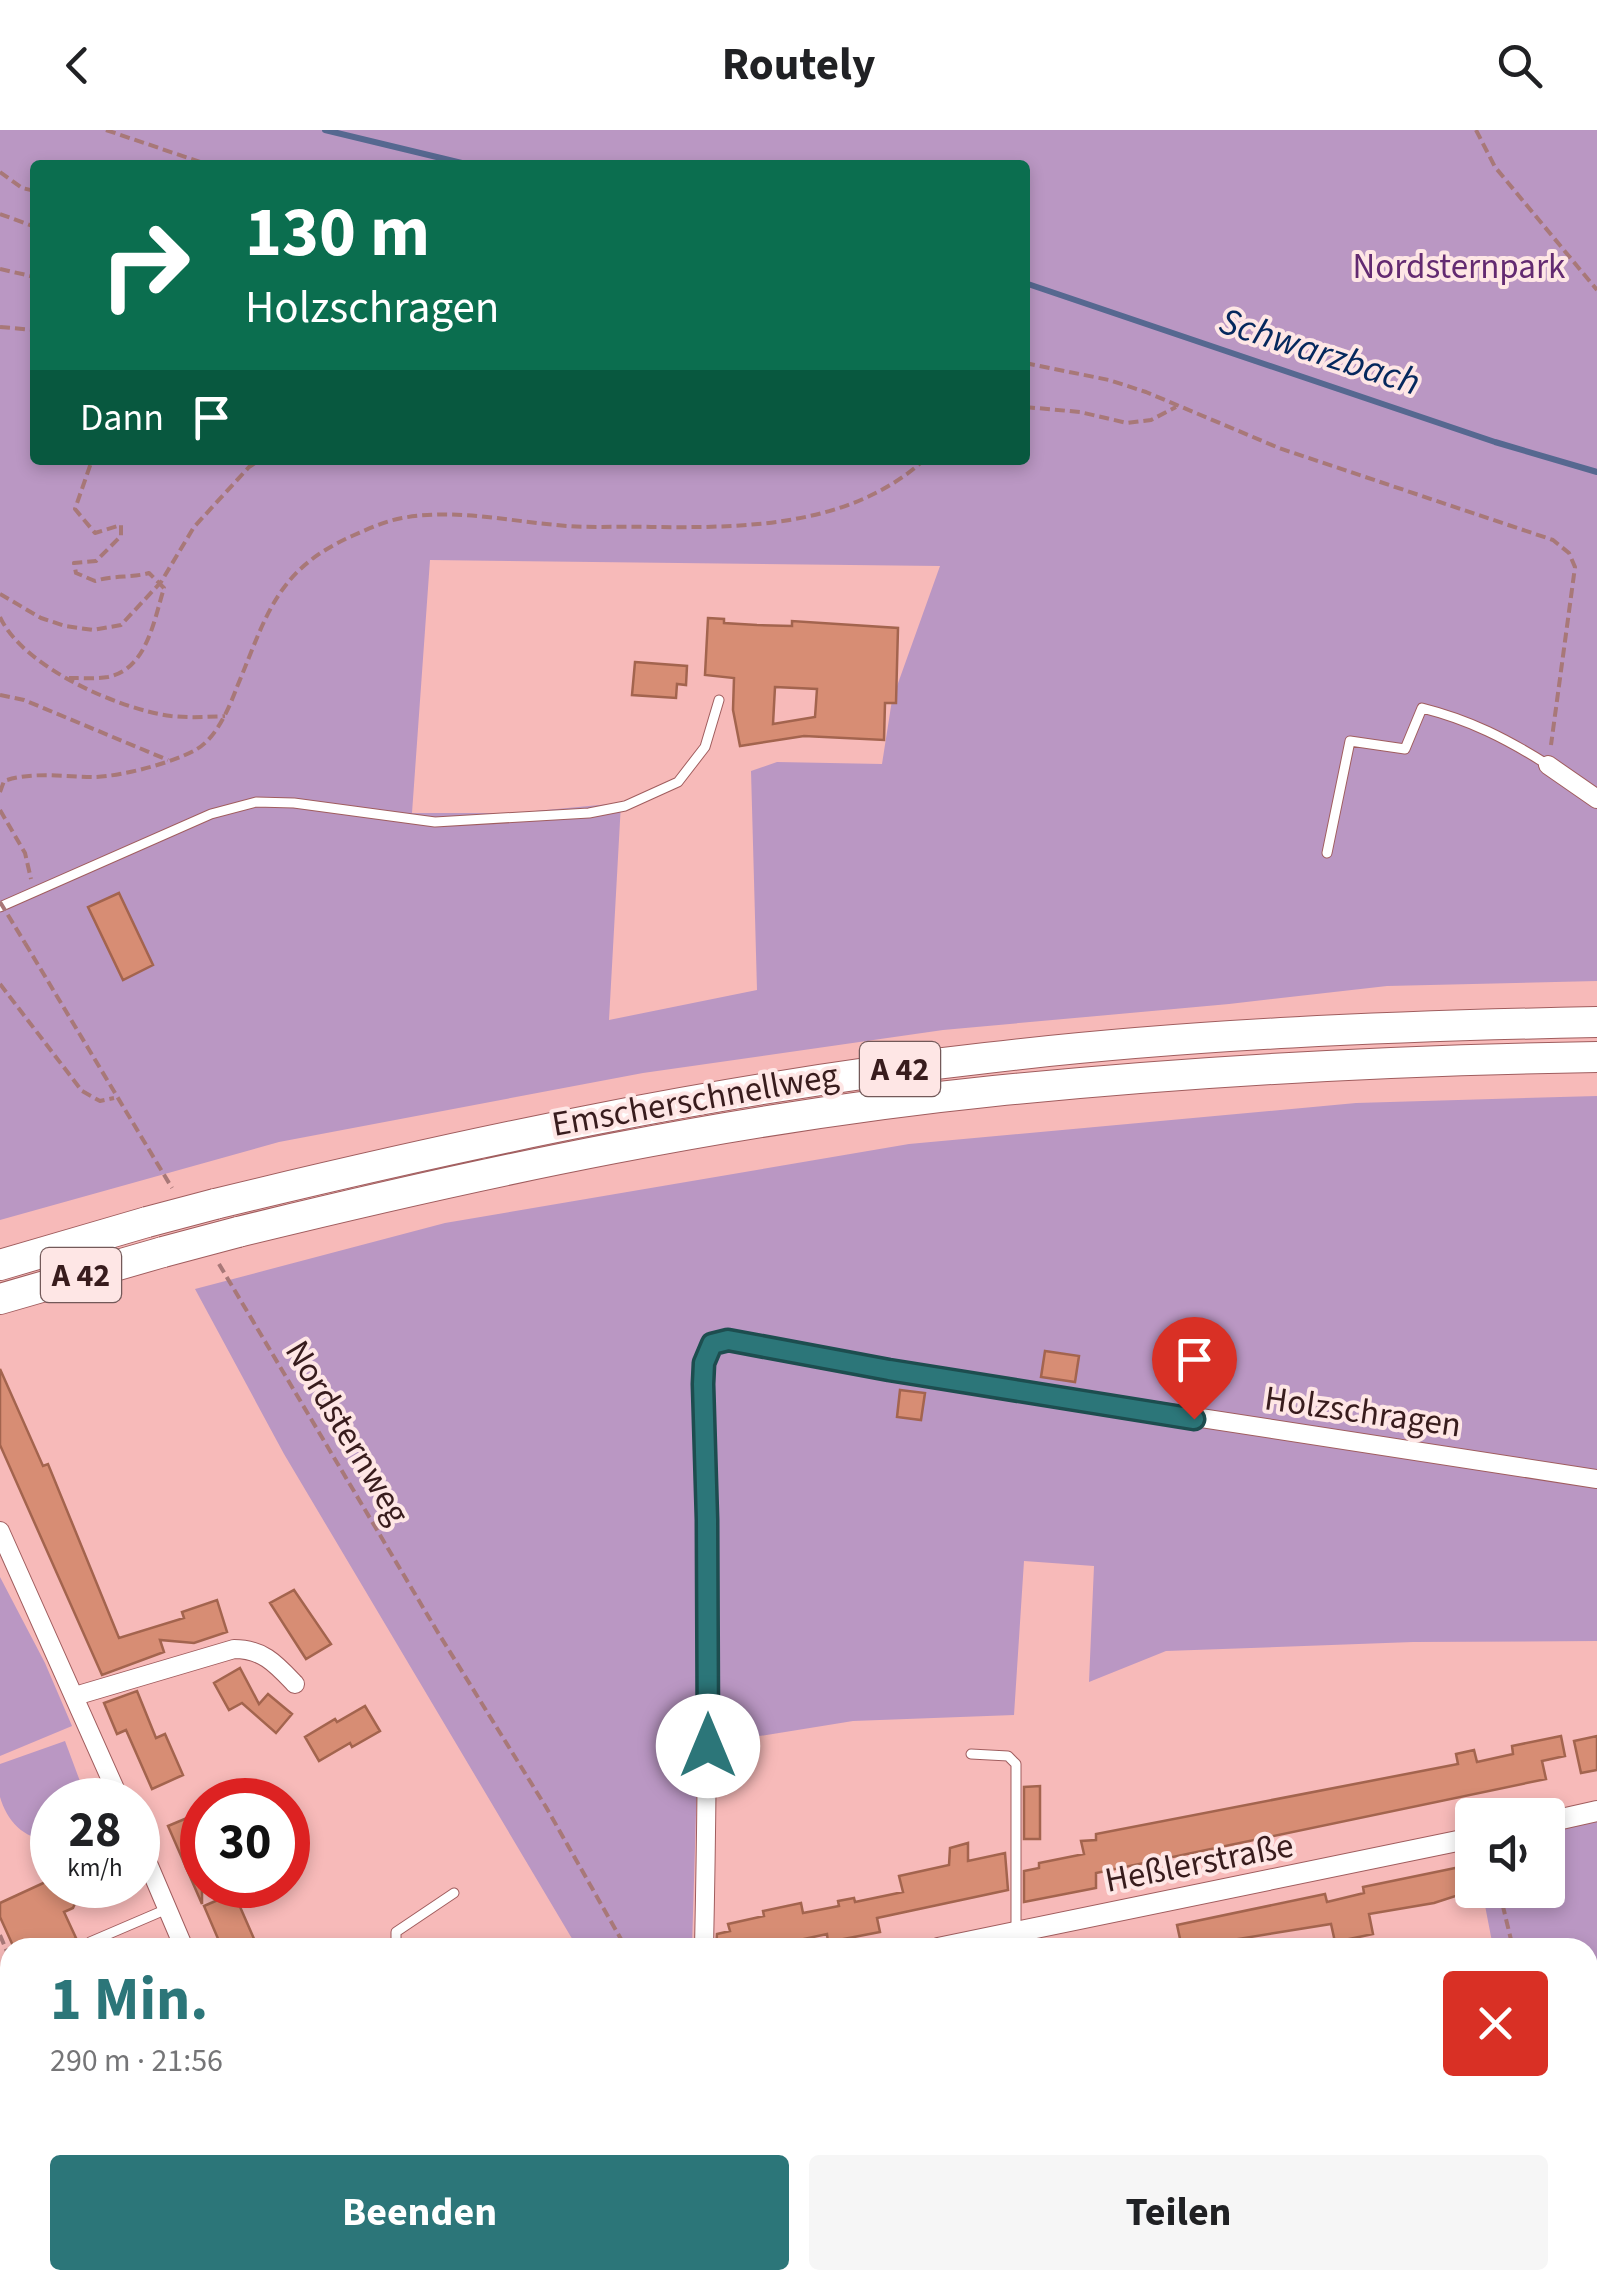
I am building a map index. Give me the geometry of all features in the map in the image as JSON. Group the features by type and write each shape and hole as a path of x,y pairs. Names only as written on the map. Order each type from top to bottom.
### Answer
{"highway":[{"name":"Emscherschnellweg","path":"0,1265 215,1204 438,1150 802,1082 988,1057 1292,1032 1597,1022"},
{"name":"Emscherschnellweg","path":"0,1299 238,1232 446,1181 809,1116 992,1091 1292,1066 1597,1057"}],"street":[{"path":"1548,765 1597,799"},
{"name":"Holzschragen","path":"704,1938 708,1558 703,1384 704,1363 712,1344 719,1340 1597,1480"},
{"path":"0,1531 110,1778"},
{"path":"75,1696 234,1649 256,1651 267,1657 295,1684"},
{"path":"1565,1819 1597,1812"},
{"name":"Heßlerstraße","path":"987,1938 1455,1842"},
{"path":"160,1892 180,1938"}],"lane":[{"path":"0,905 211,814 256,802 294,803 435,822 589,813 625,806 678,782 705,747 719,700"},
{"path":"1327,854 1350,741 1405,749 1422,708 1462,718 1498,734 1548,765"},
{"path":"971,1754 1008,1756 1016,1764 1016,1932"},
{"path":"396,1938 396,1932 454,1892"},
{"path":"99,1938 167,1909"}],"path":[{"path":"106,130 194,160"},
{"path":"1476,130 1495,167 1597,290"},
{"path":"0,172 30,190"},
{"path":"0,214 30,225"},
{"path":"0,269 30,276"},
{"path":"0,327 30,330"},
{"path":"1030,363 1109,380 1295,454 1553,540 1569,553 1575,567 1548,765"},
{"path":"1030,407 1127,423 1151,420 1176,407"},
{"path":"68,678 110,677 131,667 146,645 164,588 149,573 136,577 113,575 95,582 76,573 74,563 96,561 121,536 121,524 95,533 75,508 90,465"},
{"path":"0,594 41,618 65,626 93,630 121,624 160,582 194,526 252,465"},
{"path":"0,792 2,780 19,776 100,777 199,748 225,716 284,584 299,567 326,548 379,525 433,514 570,526 691,527 792,520 831,512 864,499 919,465"},
{"path":"0,617 33,658 138,709 170,716 225,716"},
{"path":"0,695 24,700 168,760"},
{"path":"0,810 25,853 32,893"},
{"path":"0,905 176,1196"},
{"path":"0,984 82,1091 100,1101 116,1097"},
{"name":"Nordsternweg","path":"219,1263 437,1631 546,1806 620,1938"},
{"path":"1503,1908 1511,1938"}],"green space":[{"name":"Nordsternpark","path":"0,130 1597,130 1597,981 1387,986 943,1030 643,1073 279,1142 0,1220","holes":["430,560 940,566 892,700 882,764 777,762 751,771 757,990 609,1020 621,803 514,813 412,813"]},
{"path":"1597,1096 1597,1641 1413,1642 1166,1651 1089,1682 1094,1566 1024,1561 1014,1715 853,1721 698,1746 692,1938 572,1938 284,1454 195,1289 445,1223 909,1144 1356,1103"},
{"path":"0,1577 45,1663 72,1726 0,1756"},
{"path":"65,1741 79,1778 30,1778 30,1836 13,1822 3,1806 0,1764"},
{"path":"1597,1813 1597,1938 1491,1938 1485,1908 1565,1908 1565,1820"}],"building":[{"path":"708,618 757,625 792,626 792,621 898,628 896,703 885,703 884,740 804,736 740,746 733,710 734,678 705,675","holes":["775,687 817,689 815,717 773,724"]},
{"path":"635,662 687,666 686,685 677,684 676,698 632,695"},
{"path":"119,893 153,965 123,980 88,907"},
{"path":"1045,1351 1079,1356 1075,1382 1041,1377"},
{"path":"0,1369 43,1466 48,1464 119,1638 184,1618 182,1612 217,1600 227,1632 194,1643 160,1640 164,1652 102,1675 0,1445"},
{"path":"900,1390 925,1393 921,1420 897,1417"},
{"path":"294,1590 331,1644 306,1659 270,1603"},
{"path":"240,1668 259,1704 268,1694 292,1714 276,1733 242,1703 229,1710 214,1683"},
{"path":"137,1691 156,1738 165,1734 183,1775 160,1785 160,1778 147,1778 126,1730 117,1734 104,1703"},
{"path":"365,1706 380,1731 319,1761 305,1737"},
{"path":"1561,1736 1565,1756 1542,1761 1546,1779 1096,1873 1096,1888 1024,1902 1024,1871 1039,1868 1039,1863 1084,1854 1081,1841 1096,1840 1096,1834 1458,1764 1456,1754 1474,1750 1477,1762 1513,1754 1512,1746"},
{"path":"1597,1736 1597,1770 1581,1773 1574,1741"},
{"path":"1040,1786 1040,1839 1024,1839 1024,1787"},
{"path":"180,1821 180,1854 168,1826"},
{"path":"968,1843 968,1861 1005,1853 1008,1890 877,1918 880,1932 849,1938 828,1938 827,1934 808,1938 717,1938 717,1934 730,1931 728,1924 764,1916 763,1911 801,1903 803,1913 839,1906 838,1901 854,1898 855,1902 903,1892 899,1876 949,1865 950,1848"},
{"path":"1455,1868 1455,1896 1369,1914 1373,1934 1354,1938 1334,1938 1331,1924 1244,1938 1180,1938 1177,1925 1325,1894 1327,1902 1364,1893 1363,1887"},
{"path":"30,1889 30,1908 73,1908 64,1912 76,1938 9,1938 0,1917 0,1903"},
{"path":"205,1908 241,1908 254,1938 218,1938"}],"waterway":[{"name":"Schwarzbach","path":"325,130 449,160"},
{"name":"Schwarzbach","path":"1030,285 1495,442 1597,472"}],"route":[{"path":"708,1746 703,1384 706,1352 712,1344 728,1340 1194,1419"}]}
